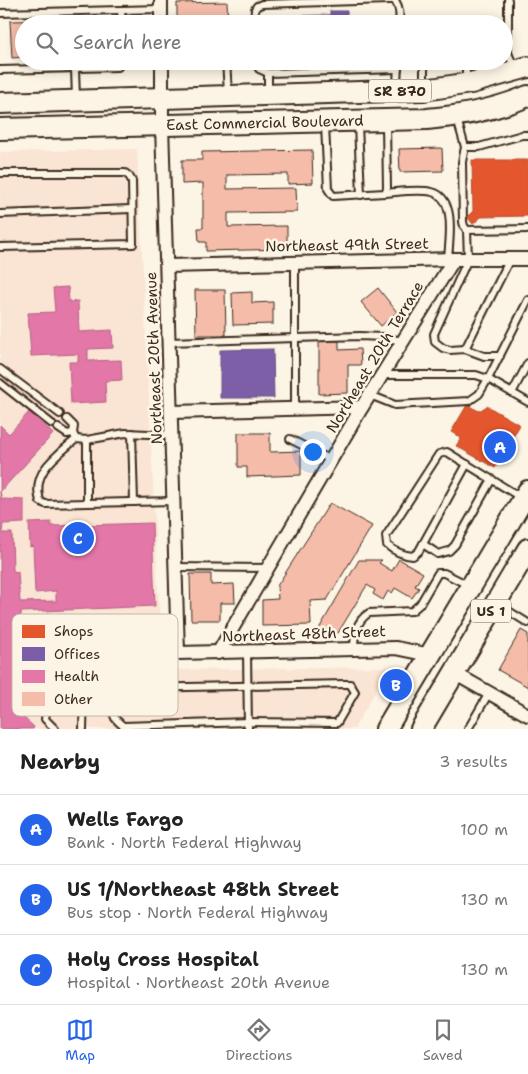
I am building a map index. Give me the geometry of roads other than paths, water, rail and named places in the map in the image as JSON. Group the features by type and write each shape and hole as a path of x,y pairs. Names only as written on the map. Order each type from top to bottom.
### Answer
{"main road":[{"name":"East Commercial Boulevard","path":"0,102 424,90 466,84 522,69"},
{"name":"East Commercial Boulevard","path":"0,129 386,120 456,116 484,111 528,96"},
{"name":"US 1","path":"386,729 526,495"},
{"name":"US 1","path":"423,725 528,549"},
{"path":"454,673 452,645 461,604"},
{"path":"423,725 433,672 430,655"}],"street":[{"name":"Northeast 20th Avenue","path":"162,70 162,125 177,614"},
{"name":"Northeast 20th Terrace","path":"218,653 451,259"},
{"name":"Northeast 49th Street","path":"167,266 528,259"},
{"path":"172,412 362,407"},
{"name":"Northeast 48th Street","path":"178,653 396,648 430,655"},
{"path":"454,673 528,715"}],"lane":[{"path":"255,15 257,6 262,4 389,0 394,0 398,4 400,15"},
{"path":"508,0 508,15"},
{"path":"0,13 121,10 161,4"},
{"path":"121,10 121,15"},
{"path":"513,59 522,69"},
{"path":"0,70 15,70"},
{"path":"75,70 76,101"},
{"path":"227,70 228,96"},
{"path":"261,70 268,74 372,70"},
{"path":"397,91 398,70"},
{"path":"424,70 424,90"},
{"path":"466,70 466,84"},
{"path":"268,74 268,95"},
{"path":"456,116 465,147 462,162 463,222 467,230 468,259 434,334 435,342 443,348 450,350 465,349 484,356 500,356"},
{"path":"358,120 360,195"},
{"path":"385,193 387,188 386,120"},
{"path":"325,121 328,189 334,196 431,192 442,198 450,214 451,259"},
{"path":"465,147 479,147 528,135"},
{"path":"0,173 125,173 132,182 133,244 0,248"},
{"path":"0,214 132,209"},
{"path":"467,230 528,229"},
{"path":"465,349 510,259"},
{"path":"295,263 295,409"},
{"path":"370,394 395,405 469,401 479,394 488,379 528,300"},
{"path":"169,342 360,336 403,341"},
{"path":"0,362 0,370 60,414"},
{"path":"512,393 528,363"},
{"path":"383,375 476,375 488,379 528,402"},
{"path":"0,384 67,434 87,440 132,433 172,435"},
{"path":"67,419 74,426 75,436 43,469 39,477 38,496 40,501 46,504 174,501"},
{"path":"132,433 134,502"},
{"path":"290,439 331,460"},
{"path":"87,440 87,503"},
{"path":"467,464 419,551 413,556 406,556 399,554 387,545 386,536 439,454 447,452 467,464 492,479 526,495"},
{"path":"423,544 438,554 444,554 449,551 455,545 492,479"},
{"path":"176,567 268,568"},
{"path":"354,649 354,636 363,617 369,613 412,611 420,604 438,574 444,573 471,587"},
{"path":"496,603 528,623"},
{"path":"246,652 248,725"},
{"path":"115,716 125,728 248,725 335,726 355,692 350,684 178,687"},
{"path":"468,729 489,693"},
{"path":"46,716 45,719 54,729"},
{"path":"83,716 83,729"}],"place":[{"name":"Wells Fargo","path":"500,447"},
{"name":"Holy Cross Hospital","path":"78,538"},
{"name":"US 1/Northeast 48th Street","path":"396,685"}]}
